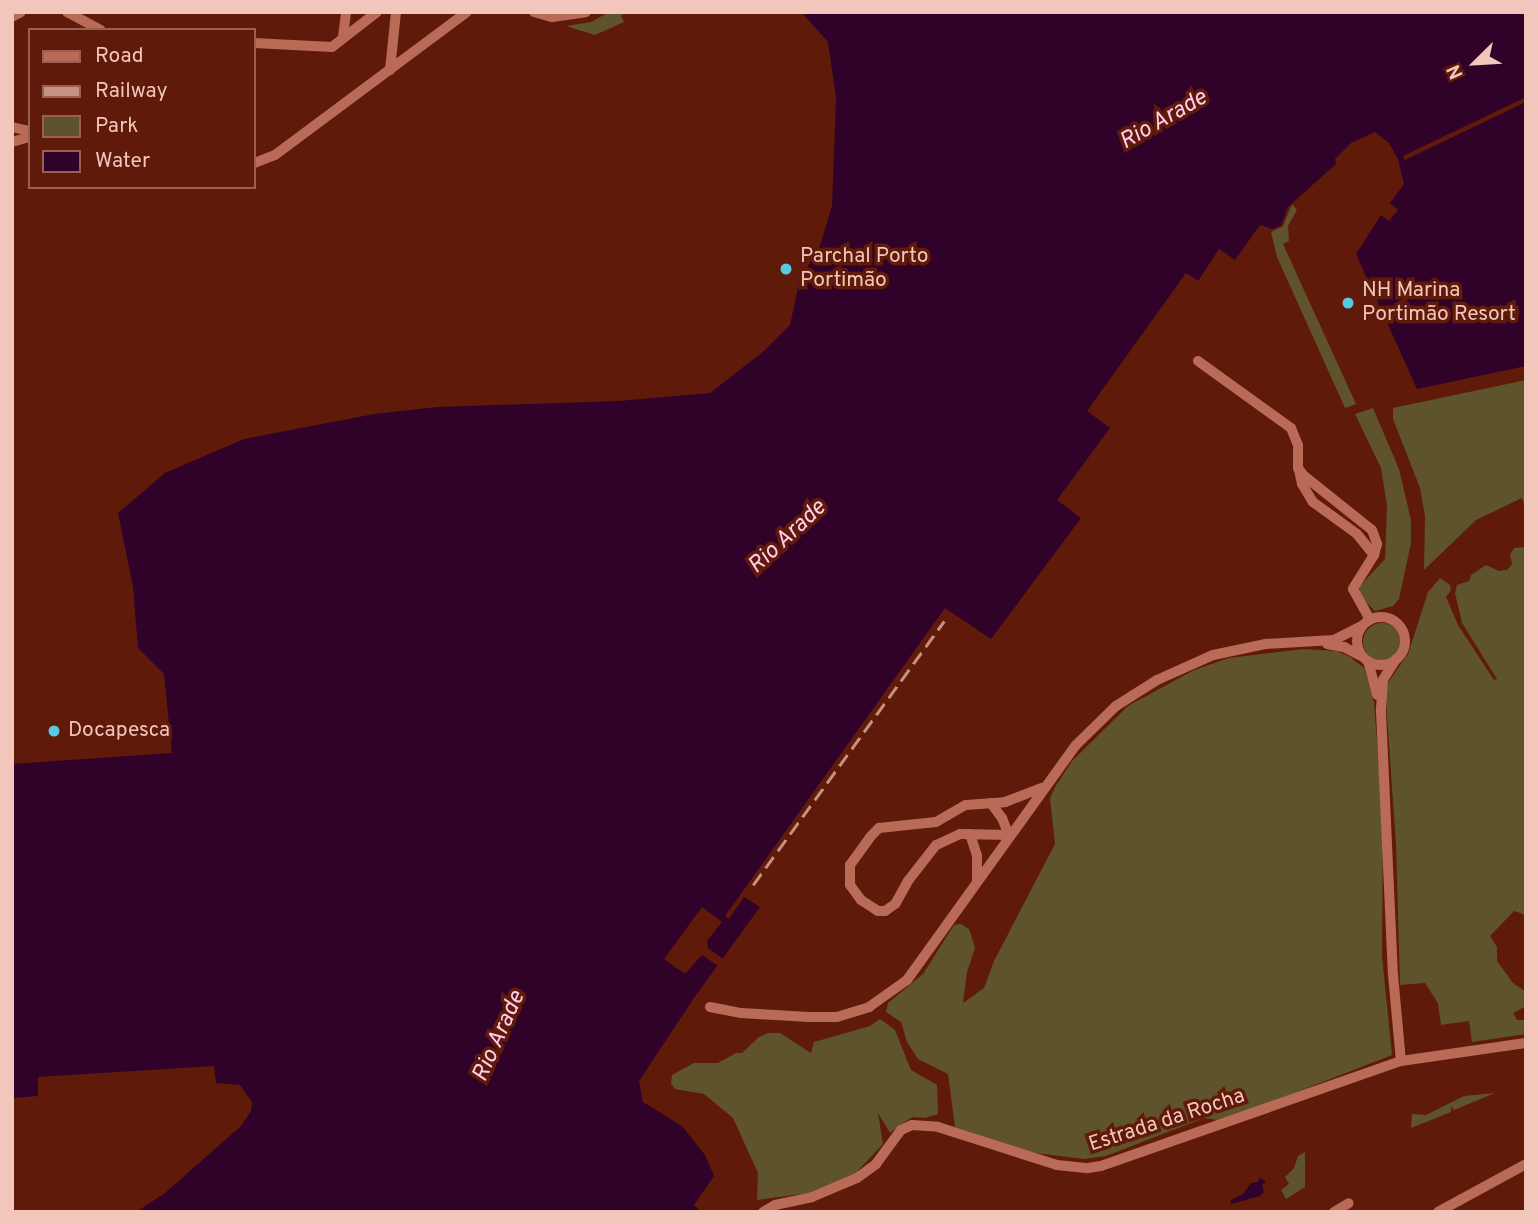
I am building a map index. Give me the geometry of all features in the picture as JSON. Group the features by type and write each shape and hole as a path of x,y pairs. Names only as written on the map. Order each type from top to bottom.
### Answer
{"street":[{"path":"12,17 21,12"},
{"path":"67,12 82,16 98,28"},
{"path":"343,37 346,12"},
{"path":"256,43 331,47 377,12"},
{"path":"390,70 396,12"},
{"path":"256,162 275,155 467,12"},
{"path":"534,12 552,17 586,12"},
{"path":"1198,361 1291,428 1298,444 1298,468 1311,483 1372,530 1377,544 1374,555 1350,593 1366,623"},
{"path":"710,1007 741,1013 837,1017 869,1007 907,980 1075,746 1116,706 1157,680 1213,655 1265,644 1343,638 1366,623 1389,619 1400,628 1404,647 1382,680 1381,712 1393,975 1401,1061"},
{"path":"1366,623 1357,645 1366,659 1381,712"},
{"path":"1307,642 1344,647 1382,665 1396,659"},
{"path":"1009,835 970,834 947,838 936,845 890,909 873,909 854,893 850,885 850,865 880,828 936,822 966,805 1027,796 1047,785"},
{"path":"991,803 1002,818 1009,835"},
{"path":"970,834 977,856 977,881"},
{"name":"Estrada da Rocha","path":"763,1212 784,1203 812,1197 857,1178 876,1164 901,1130 912,1125 938,1127 1057,1165 1088,1168 1101,1166 1401,1061 1526,1043"},
{"path":"1438,1212 1526,1164"},
{"path":"1334,1212 1349,1203"}],"green space":[{"path":"609,12 625,12 621,16 624,22 595,35 566,26 591,22"},
{"path":"1292,204 1297,210 1288,226 1289,241 1283,244 1356,404 1345,408 1277,257 1271,232 1283,226"},
{"path":"1526,380 1526,510 1522,498 1476,520 1424,570 1425,516 1420,488 1393,419 1393,408"},
{"path":"1373,408 1399,469 1411,520 1411,543 1399,599 1393,606 1375,611 1361,598 1359,587 1385,559 1387,506 1381,468 1355,414"},
{"path":"1526,547 1526,915 1514,911 1490,936 1497,947 1497,961 1513,983 1526,992 1526,1006 1513,1013 1517,1020 1526,1020 1526,1034 1472,1042 1469,1021 1441,1025 1438,1003 1425,983 1400,985 1396,845 1385,687 1408,654 1428,592 1440,578 1450,585 1451,590 1446,597 1458,625 1494,680 1497,679 1462,623 1455,593 1457,585 1469,581 1471,575 1486,565 1499,571 1507,570 1512,564 1510,555 1514,548"},
{"path":"1382,623 1395,629 1401,642 1395,655 1382,661 1369,655 1363,642 1369,629"},
{"path":"1303,649 1337,651 1350,657 1364,668 1374,702 1383,820 1382,956 1392,1055 1256,1108 1218,1120 1204,1118 1106,1156 1084,1159 1035,1153 955,1127 948,1074 918,1059 907,1042 901,1022 886,1012 888,1003 923,974 954,925 961,924 969,929 975,948 967,972 963,1003 984,988 994,961 1055,844 1050,798 1055,787 1072,761 1128,706 1194,670 1229,658"},
{"path":"880,1019 895,1030 911,1070 937,1085 938,1114 925,1118 912,1117 890,1133 878,1113 883,1144 854,1175 809,1193 757,1200 758,1173 733,1118 704,1094 675,1089 671,1084 672,1075 694,1063 718,1063 736,1053 742,1053 759,1037 768,1033 780,1033 811,1053 814,1042 870,1026"},
{"path":"1495,1093 1454,1110 1451,1106 1451,1112 1411,1128 1412,1114 1426,1115 1464,1096"},
{"path":"1305,1152 1305,1187 1286,1199 1281,1190 1289,1184 1285,1177 1294,1168 1298,1156"}],"water":[{"name":"Rio Arade","path":"801,12 1526,12 1526,366 1417,389 1356,254 1381,215 1389,221 1398,210 1390,203 1404,184 1398,159 1389,143 1375,132 1351,143 1335,159 1336,164 1288,207 1281,226 1272,229 1260,225 1235,260 1219,249 1198,281 1186,273 1087,411 1110,428 1057,500 1081,518 991,639 945,608 725,916 729,919 744,897 760,907 696,995 639,1081 643,1102 682,1126 705,1155 714,1176 694,1205 701,1212 136,1212 165,1193 241,1126 251,1111 252,1102 240,1085 216,1083 214,1066 38,1077 38,1096 12,1098 12,764 172,753 164,674 138,648 133,587 118,513 165,473 244,439 374,414 437,407 619,401 710,393 764,351 790,325 800,279 820,246 832,206 836,98 828,42"},
{"path":"1260,1177 1266,1182 1262,1185 1264,1192 1260,1196 1231,1204 1231,1200 1243,1194 1251,1183 1258,1182"}],"pier":[{"path":"1526,97 1526,102 1405,160 1403,156"},
{"path":"702,907 722,922 707,941 708,948 726,961 721,968 702,955 685,974 664,959"}],"railway":[{"path":"753,885 944,621"}],"place":[{"name":"Parchal Porto Portimão","path":"786,269"},
{"name":"NH Marina Portimão Resort","path":"1348,303"},
{"name":"Docapesca","path":"54,731"}]}
